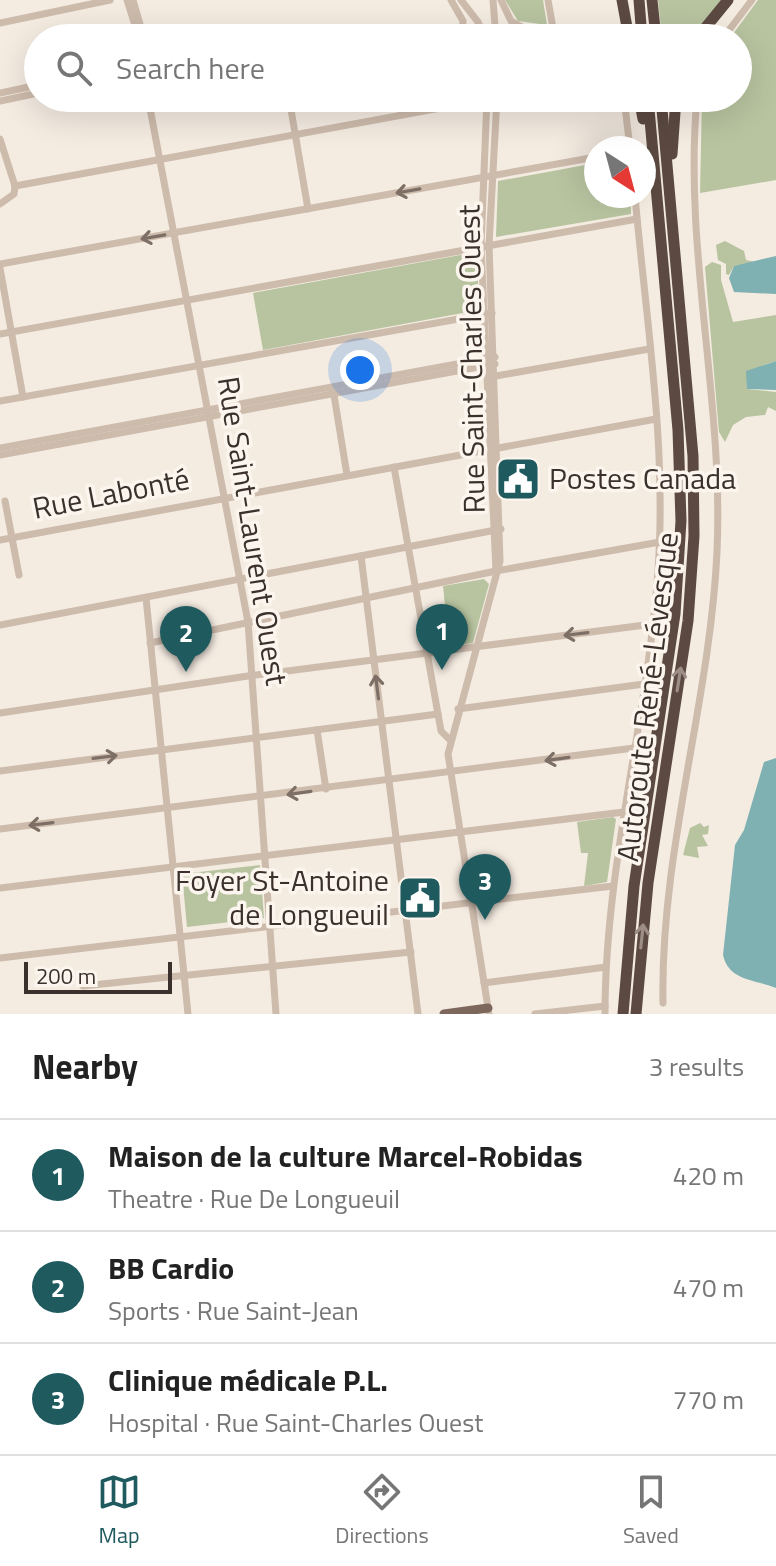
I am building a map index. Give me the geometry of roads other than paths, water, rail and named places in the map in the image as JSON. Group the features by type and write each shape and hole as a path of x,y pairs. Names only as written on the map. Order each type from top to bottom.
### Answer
{"highway":[{"path":"622,0 626,24"},
{"path":"639,0 641,24"},
{"path":"652,0 655,24"},
{"path":"708,24 728,0"},
{"path":"642,112 646,136"},
{"name":"Autoroute René-Lévesque","path":"649,112 651,136"},
{"name":"Autoroute René-Lévesque","path":"636,1014 648,883 688,621 694,548 693,456 662,112"},
{"path":"669,190 675,112"},
{"name":"Autoroute René-Lévesque","path":"623,1014 634,886 673,633 681,544 680,458 656,193"}],"main road":[{"path":"444,1014 489,1011"}],"street":[{"path":"0,23 110,0"},
{"path":"127,0 136,24"},
{"path":"133,0 139,24"},
{"path":"451,0 463,24"},
{"path":"461,0 479,24"},
{"path":"493,0 495,24"},
{"path":"501,0 511,21 516,24"},
{"path":"548,0 552,24"},
{"path":"734,24 752,0"},
{"path":"0,93 24,88"},
{"path":"0,101 24,96"},
{"name":"Rue Saint-Laurent Ouest","path":"153,112 248,622 276,1014"},
{"path":"292,112 308,209"},
{"path":"15,186 411,112"},
{"name":"Rue Saint-Charles Ouest","path":"487,112 489,176"},
{"name":"Rue Saint-Charles Ouest","path":"489,1011 450,774 450,740 500,561 485,245 495,112"},
{"path":"626,112 629,136"},
{"path":"663,1003 669,904 709,633 717,541 713,418 694,195 697,112"},
{"path":"0,139 15,186 14,194 0,204"},
{"path":"23,397 0,266 584,159"},
{"path":"535,1014 605,1010 613,886 653,624 660,542 656,419 636,208"},
{"path":"0,334 637,219"},
{"path":"0,401 488,313"},
{"path":"496,376 649,349"},
{"path":"0,455 491,361"},
{"name":"Rue Saint-Charles Ouest","path":"491,361 496,376 495,448"},
{"path":"333,390 347,475"},
{"path":"0,448 209,413"},
{"name":"Rue Labonté","path":"0,540 656,419"},
{"path":"394,467 441,731 450,740"},
{"path":"5,501 19,575"},
{"path":"0,625 498,530"},
{"path":"150,643 496,571 660,542"},
{"path":"361,556 418,1014"},
{"path":"146,598 188,1014"},
{"path":"0,713 156,689 653,624"},
{"path":"458,709 644,684"},
{"path":"0,771 438,714"},
{"path":"317,730 326,789"},
{"path":"0,829 450,774 634,748"},
{"path":"0,888 624,812"},
{"path":"0,958 613,886"},
{"path":"83,986 411,952"},
{"path":"484,983 606,967"}],"water":[{"path":"776,256 776,294 734,292 729,278 734,266"},
{"path":"776,361 776,390 747,389 746,371"},
{"path":"776,758 776,988 737,974 726,964 723,955 735,845 744,830 764,762"}],"place":[{"name":"Postes Canada","path":"518,479"},
{"name":"Maison de la culture Marcel-Robidas","path":"442,670"},
{"name":"BB Cardio","path":"186,672"},
{"name":"Foyer St-Antoine de Longueuil","path":"420,898"},
{"name":"Clinique médicale P.L.","path":"485,920"}]}
